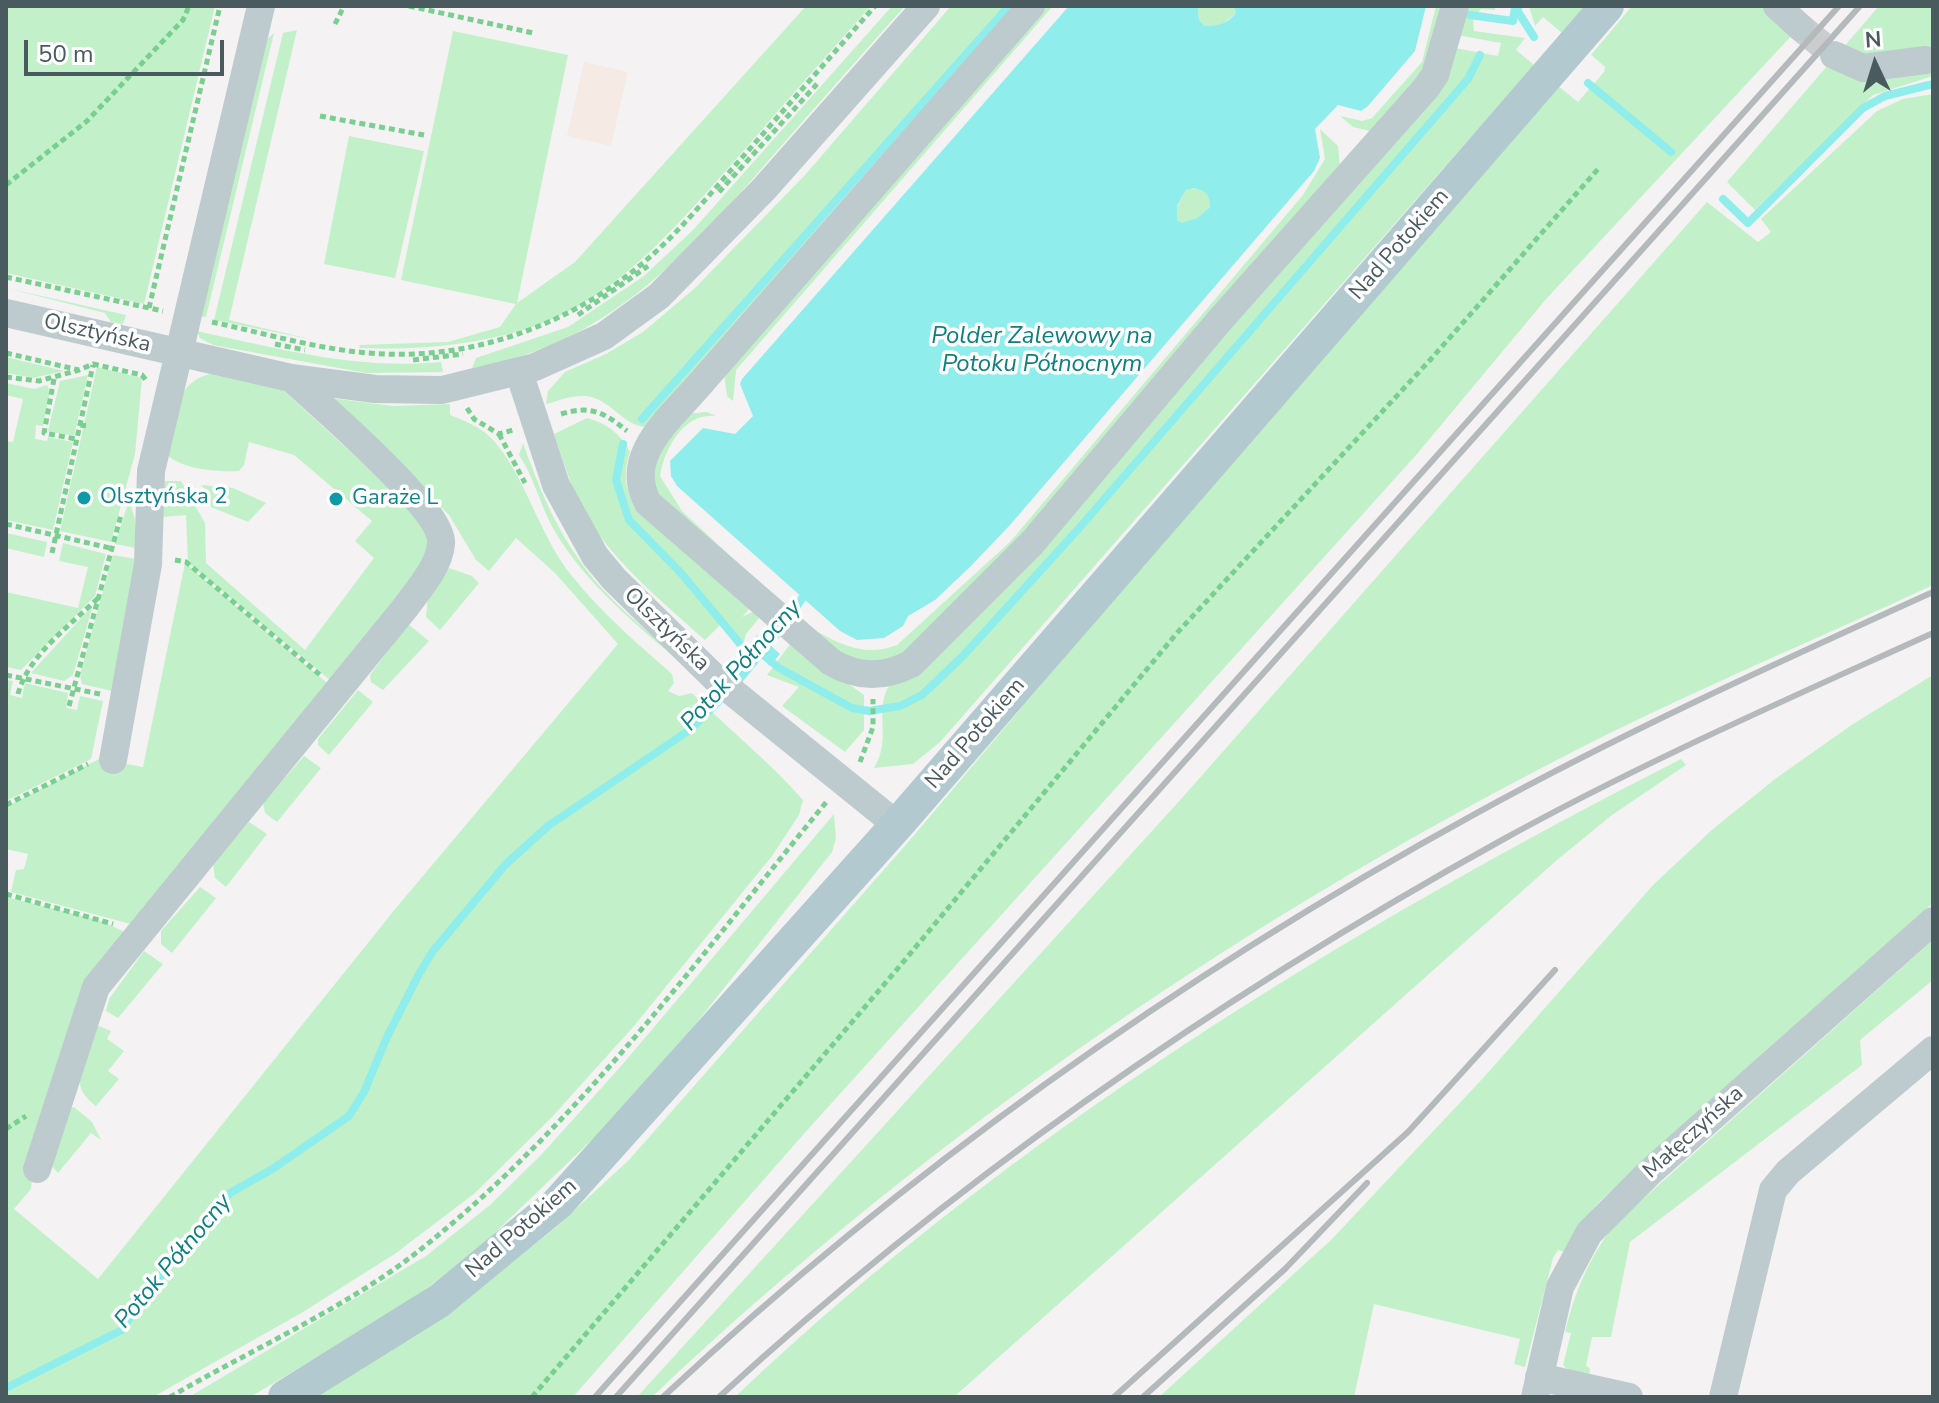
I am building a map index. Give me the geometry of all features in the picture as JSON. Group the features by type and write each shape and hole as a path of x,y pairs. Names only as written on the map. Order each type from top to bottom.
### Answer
{"main road":[{"name":"Nad Potokiem","path":"285,1397 439,1301 558,1203 897,825 1607,6"}],"street":[{"path":"103,761 124,700 149,557 151,471 261,6"},
{"name":"Olsztyńska","path":"6,313 291,378 375,389 442,390 519,372 604,336 659,296 764,189 926,6"},
{"path":"1031,6 646,447 640,480 648,503 831,662 846,671 866,675 885,674 911,664 1032,543 1220,320 1426,88 1435,75 1455,6"},
{"path":"1777,6 1800,27"},
{"path":"1834,55 1863,68 1926,60"},
{"name":"Olsztyńska","path":"519,372 556,485 595,556 614,579 714,677 897,825"},
{"path":"37,1169 96,987 339,691 419,589 436,561 441,545 440,531 417,498 291,378"},
{"name":"Małęczyńska","path":"1537,1387 1560,1287 1589,1233 1650,1172 1933,921"},
{"path":"1723,1397 1773,1190 1788,1172 1933,1050"},
{"path":"1537,1387 1629,1397"}],"path":[{"path":"6,185 87,121 174,30 189,6"},
{"path":"149,308 220,6"},
{"path":"335,24 344,6"},
{"path":"409,6 533,33"},
{"path":"6,284 350,352 387,354 442,351 524,333 603,293 643,264 693,213 875,6"},
{"path":"6,277 149,308 185,320 337,357 392,362 484,351 533,337 567,322 649,265 695,219 868,28"},
{"path":"320,116 424,135"},
{"path":"532,1397 899,967 1177,633 1431,359 1598,169"},
{"path":"6,353 79,370"},
{"path":"52,553 93,364"},
{"path":"6,377 54,379 93,364 142,375 148,391"},
{"path":"54,379 44,433 76,439"},
{"path":"80,425 89,426"},
{"path":"69,706 122,511"},
{"path":"6,524 149,557 186,562 339,691"},
{"path":"18,694 22,679 40,655 98,598"},
{"path":"6,675 124,700"},
{"path":"170,1397 347,1297 415,1254 515,1166 665,1003 859,763 873,727 875,712 866,675"},
{"path":"6,805 103,761"},
{"path":"6,894 83,914 138,935"}],"green space":[{"path":"6,6 215,6 144,304 6,273"},
{"path":"806,6 871,6 698,202 619,279 557,317 523,330 442,346 360,348 359,345 448,342 500,327 516,304 401,280 453,31 568,55 517,303 575,262"},
{"path":"892,6 905,6 744,189 678,258 606,316 565,338 521,356 472,368 476,358 568,327 644,276 694,229"},
{"path":"951,6 1018,6 864,174 647,427 638,426 593,398 574,396 546,404 548,391 565,372 606,354 643,332 695,288 805,175"},
{"path":"1043,6 1053,6 736,370 733,401 727,396 724,373"},
{"path":"1198,6 1234,6 1236,13 1220,26 1205,26 1199,20"},
{"path":"1436,6 1445,6 1431,63 1370,131 1353,127 1340,116 1362,121 1372,118 1422,62"},
{"path":"1467,6 1495,6 1495,10 1481,9 1473,20 1474,31 1525,38 1516,50 1534,65 940,742 913,764 874,768 882,747 883,705 889,686 1455,48 1498,56 1501,43 1457,35"},
{"path":"1529,6 1585,6 1562,33 1543,17 1535,26"},
{"path":"1632,6 1766,6 1795,32 1547,298 1417,454 802,1136 573,1397 310,1397 463,1301 555,1228 629,1160 910,840 1213,481 1558,86 1578,102 1604,72 1605,67 1591,55"},
{"path":"1879,6 1933,6 1933,76 1873,95 1755,210 1727,182"},
{"path":"297,30 229,320 314,340 214,320 283,33"},
{"path":"274,33 206,317 197,316 264,42"},
{"path":"1933,94 1933,585 1606,735 1477,802 1350,874 1226,951 1104,1031 986,1116 871,1205 760,1299 652,1397 637,1397 1182,798 1707,202 1758,242 1771,232 1761,219 1877,111 1903,99"},
{"path":"1320,129 1338,146 1340,166 1020,545 898,657 865,662 837,654 816,631 865,650 897,645 1010,542 1303,195 1325,159"},
{"path":"349,136 424,151 395,278 324,264"},
{"path":"1186,190 1204,190 1210,197 1210,207 1183,224 1177,220 1177,207"},
{"path":"6,288 126,315 123,324 111,322 105,313"},
{"path":"197,331 288,351 349,360 410,364 441,362 443,372 366,373 213,345 200,338"},
{"path":"6,357 64,371 33,378 6,373"},
{"path":"97,367 142,378 135,454 111,542 60,531"},
{"path":"210,374 283,390 425,520 429,553 336,685 188,563 186,515 161,517 162,481 181,481 205,523 206,563 305,650 374,558 355,541 372,521 294,455 249,442 244,465 239,471 231,471 192,467 167,455 182,395 188,386"},
{"path":"88,375 74,436 48,431 60,381"},
{"path":"6,383 34,389 47,385 50,391 43,426 36,425 35,439 47,441 48,437 73,442 53,530 6,520 6,441 13,442 23,399 6,395"},
{"path":"330,398 393,406 450,404 450,415 488,435 504,453 550,543 583,590 672,674 674,683 668,691 679,696 692,693 790,786 803,800 799,815 772,856 634,1026 552,1117 475,1193 396,1253 303,1312 153,1397 6,1397 6,897 98,920 137,937 96,992 33,1163 31,1189 14,1209 98,1279 396,908 618,644 555,573 516,538 489,571 476,560 449,515"},
{"path":"707,412 716,416 694,420 678,434 666,455 660,476 682,511 769,592 663,500 654,486 652,465 684,414"},
{"path":"587,418 613,430 630,452 626,482 638,508 752,606 742,617 754,611 760,617 746,634 741,652 720,625 705,640 628,569 600,537 574,489 554,434"},
{"path":"523,443 547,504 580,561 618,605 692,669 690,671 615,605 566,549 548,519 519,455"},
{"path":"202,485 233,488 266,503 248,522 211,507"},
{"path":"129,500 135,519 136,548 115,544"},
{"path":"6,533 47,542 44,557 6,548"},
{"path":"63,543 106,554 95,596 21,670 6,667 6,592 78,608 88,567 59,561"},
{"path":"113,555 136,559 112,691 82,684 80,675"},
{"path":"185,563 333,688 138,926 11,892 16,870 24,869 28,854 6,849 6,807 99,759 143,767"},
{"path":"446,567 472,576 479,583 440,630 426,617 428,596"},
{"path":"93,605 73,675 64,681 31,673"},
{"path":"408,624 429,641 383,690 371,682 370,675"},
{"path":"791,643 864,695 864,730 845,752 782,706 799,687 767,675"},
{"path":"1933,675 1933,903 1600,1201 1578,1227 1565,1252 1558,1250 1553,1258 1525,1367 1514,1364 1520,1339 1374,1304 1354,1397 1159,1397 1332,1239 1485,1076 1654,884 1713,829 1775,779 1853,724"},
{"path":"6,680 13,681 10,695 22,698 25,683 68,693 66,708 77,710 80,696 103,701 91,759 6,801"},
{"path":"358,690 373,702 329,755 318,745 318,739"},
{"path":"304,756 321,768 277,822 265,813 263,803"},
{"path":"1681,759 1686,765 1612,815 1557,860 954,1397 735,1397 841,1302 951,1211 1185,1044 1306,967 1430,894"},
{"path":"834,814 836,838 832,852 694,1026 601,1131 480,1247 404,1306 250,1397 189,1397 426,1256 490,1205 542,1154 622,1065"},
{"path":"249,822 267,834 226,887 215,878 213,864"},
{"path":"200,887 216,898 172,953 161,944 161,931"},
{"path":"1933,940 1933,980 1860,1040 1862,1065 1630,1242 1611,1337 1592,1337 1586,1366 1590,1368 1589,1376 1568,1370 1563,1365 1571,1333 1565,1332 1573,1303 1590,1262 1615,1224"},
{"path":"144,951 163,964 118,1018 106,1011 109,999"},
{"path":"94,1027 111,1031 107,1039 124,1051 108,1071 119,1079 96,1106 81,1089 79,1080"},
{"path":"74,1107 92,1122 101,1140 91,1133 58,1173 46,1160 68,1109"}],"sand":[{"path":"584,62 628,72 611,146 567,136"}],"water":[{"name":"Polder Zalewowy na Potoku Północnym","path":"1069,6 1198,6 1199,20 1205,26 1229,20 1236,13 1234,6 1426,6 1415,51 1368,106 1361,111 1338,105 1315,129 1320,158 1314,171 1010,525 935,600 908,616 903,626 884,638 857,640 840,631 677,486 671,476 670,461 703,428 735,434 753,416 740,384","holes":["1194,188 1208,196 1210,207 1197,218 1182,223 1177,220 1177,206 1186,190"]},
{"path":"757,635 766,642 771,640 770,645 780,654 770,666 748,646"}],"waterway":[{"path":"642,419 1009,6"},
{"path":"1470,15 1513,21 1515,7 1519,6"},
{"name":"Potok Północny","path":"1515,7 1534,37"},
{"path":"623,444 616,480 629,520 681,573 742,646 760,652 779,668 852,708 869,711 900,706 922,695 962,657 1081,526 1468,79 1480,55"},
{"name":"Potok Północny","path":"1588,83 1671,152"},
{"name":"Potok Północny","path":"1723,199 1748,223 1863,108 1885,96 1933,84"},
{"name":"Potok Północny","path":"6,1388 122,1330 141,1300 230,1193 274,1168 349,1116 364,1092 387,1037 433,951 505,865 548,826 691,729 733,687 786,623 808,589"}],"tunnel":[{"path":"1800,27 1834,55"}],"railway":[{"path":"595,1397 1839,6"},
{"path":"616,1397 1860,6"},
{"path":"663,1397 756,1313 951,1154 1051,1080 1259,941 1366,876 1531,784 1702,698 1933,592"},
{"path":"719,1397 809,1317 997,1166 1094,1095 1294,962 1502,840 1608,784 1933,633"},
{"path":"1114,1397 1408,1132 1555,970"},
{"path":"1143,1397 1285,1269 1367,1183"}],"place":[{"name":"Olsztyńska 2","path":"84,498"},
{"name":"Garaże L","path":"336,499"}]}
